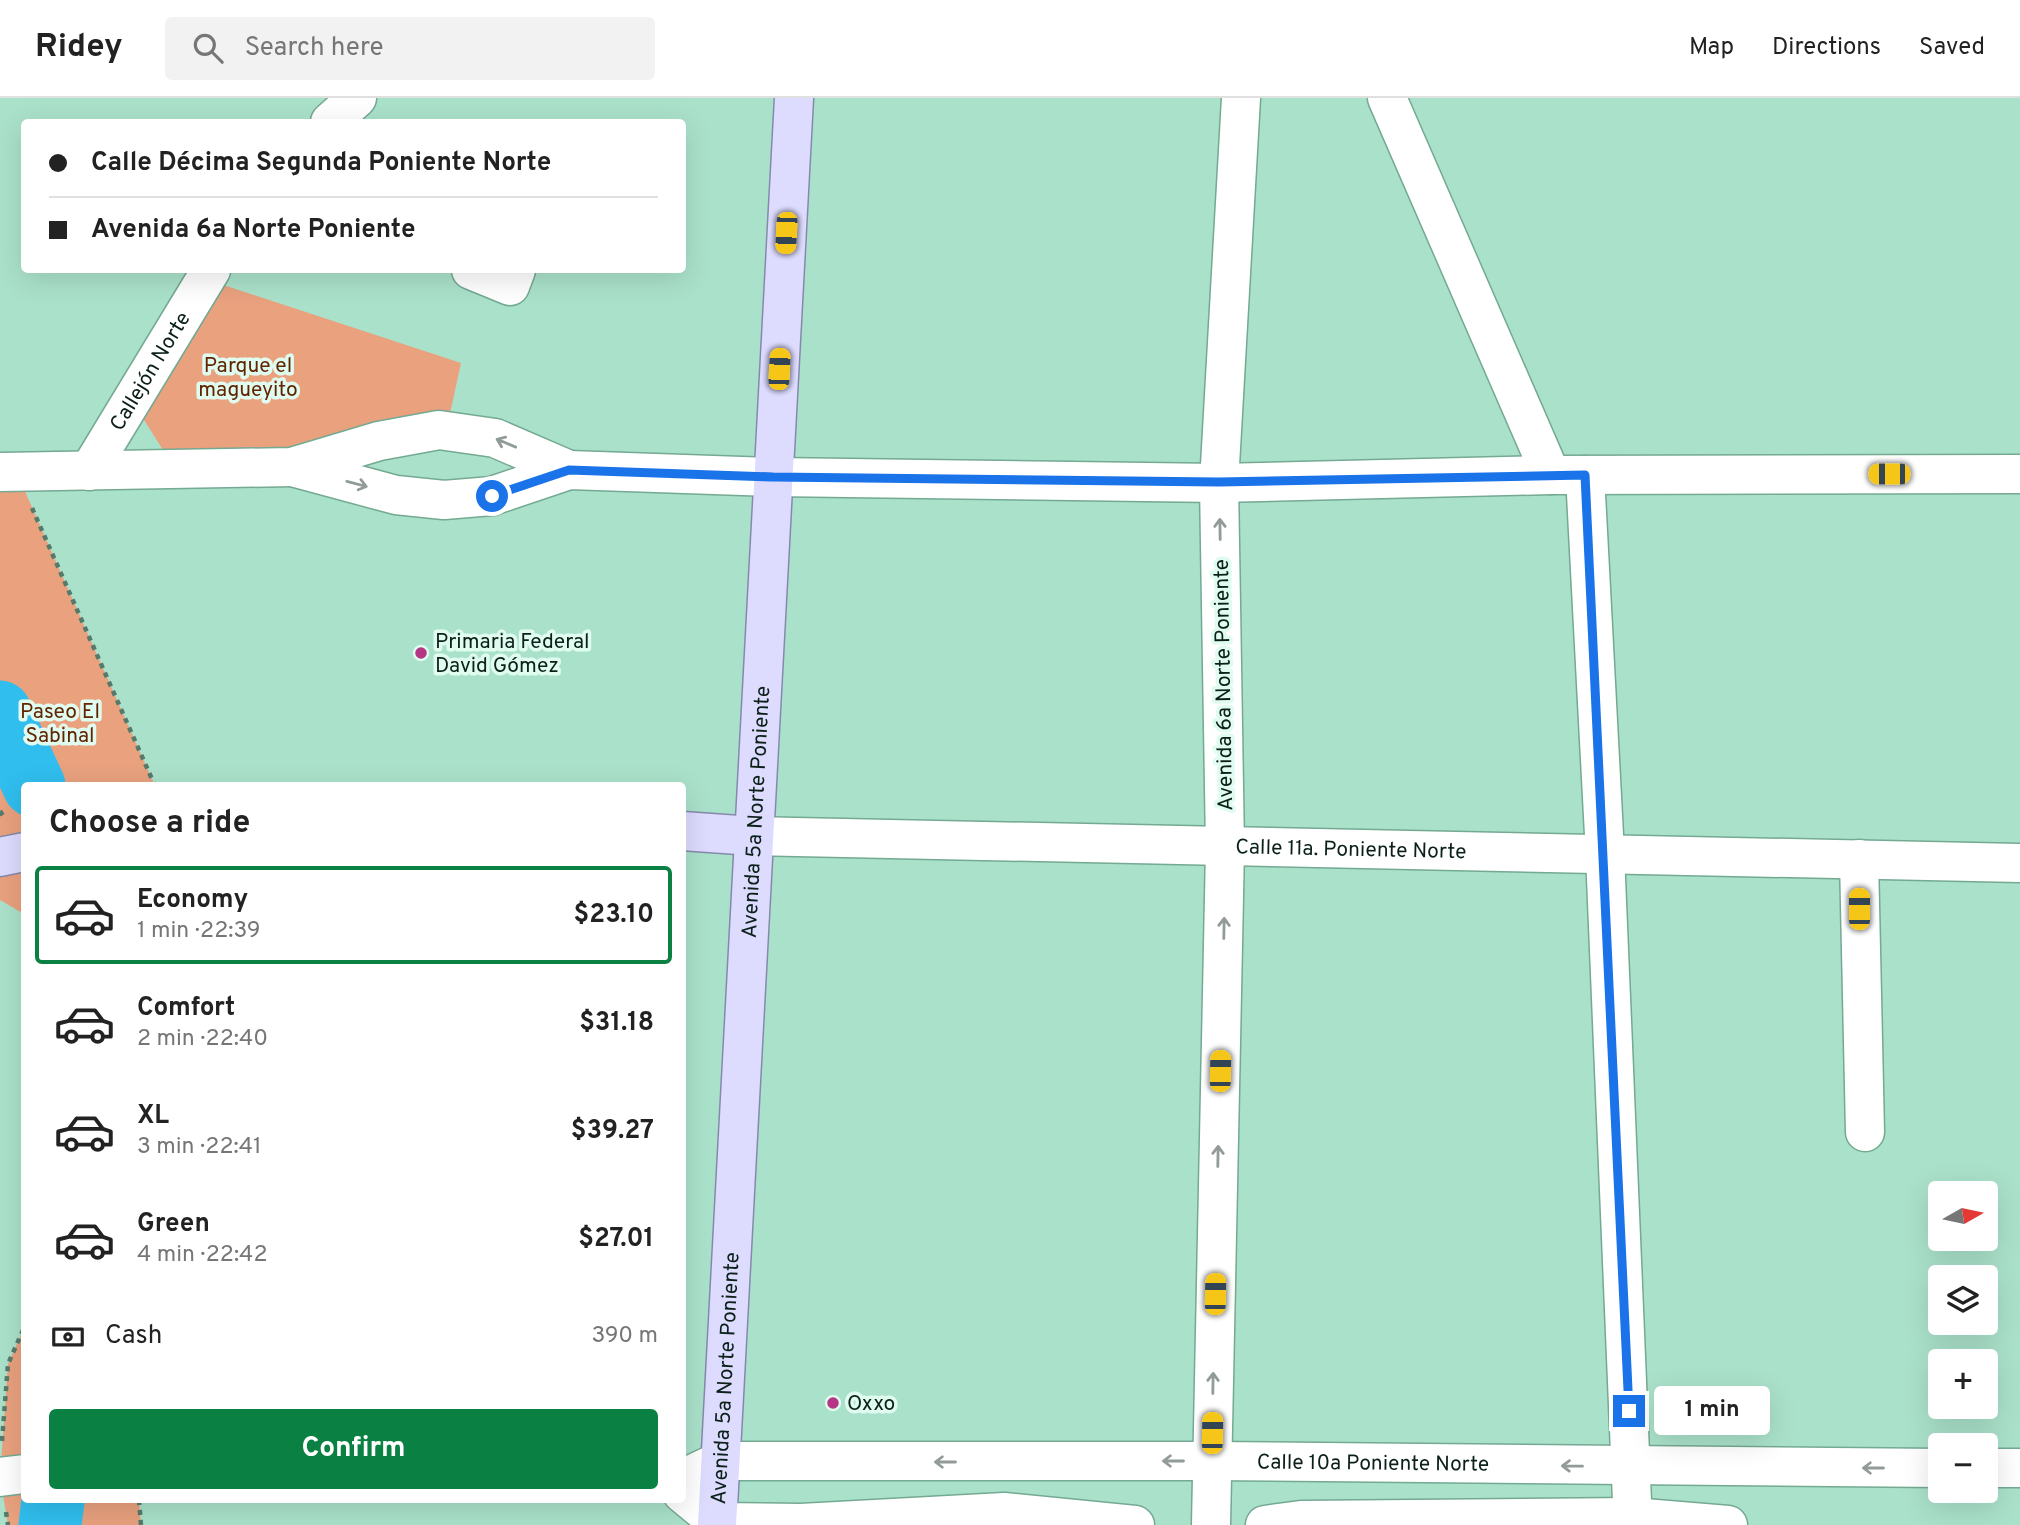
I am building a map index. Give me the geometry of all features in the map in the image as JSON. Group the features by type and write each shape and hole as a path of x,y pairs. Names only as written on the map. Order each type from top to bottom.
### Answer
{"main road":[{"name":"Avenida 5a Norte Poniente","path":"717,1523 794,98"},
{"name":"Calle 11a. Poniente Norte","path":"686,831 753,836"},
{"path":"0,857 21,853"}],"street":[{"path":"333,119 357,98"},
{"name":"Avenida 6a Norte Poniente","path":"1211,1525 1225,848 1219,482 1241,98"},
{"path":"1387,98 1568,475 1605,854 1633,1521"},
{"name":"Callejón Norte","path":"89,471 209,273"},
{"path":"478,273 510,286 515,273"},
{"path":"6,472 292,467 379,441 439,430 495,438 569,470"},
{"path":"292,467 396,495 444,500 492,496 569,470 773,477 1219,482 1568,475 2020,474"},
{"name":"Calle 11a. Poniente Norte","path":"753,836 2020,863"},
{"path":"1859,859 1865,1132"},
{"name":"Calle 10a Poniente Norte","path":"686,1477 720,1461 1211,1461 1928,1468"},
{"path":"1998,1468 2020,1468"},
{"path":"686,1496 717,1523 802,1522 1004,1512 1135,1525"},
{"path":"1265,1525 1301,1520 1633,1521 1728,1525"}],"path":[{"path":"6,472 153,782"},
{"path":"9,1468 8,1364 21,1335"},
{"path":"139,1503 141,1525"}],"green space":[{"name":"Parque el magueyito","path":"214,282 461,363 449,418 297,455 163,450 139,412"},
{"name":"Paseo El Sabinal","path":"0,456 16,471 153,782 21,782 21,912 0,900"},
{"path":"21,1335 21,1503 139,1503 141,1525 8,1525 0,1477 8,1364"}],"waterway":[{"path":"0,712 32,782"},
{"path":"50,1525 53,1503"}],"place":[{"name":"Primaria Federal David Gómez","path":"421,653"},
{"name":"Oxxo","path":"833,1403"}],"route":[{"path":"492,496 569,470 773,477 1219,482 1585,475 1605,854 1629,1411"}]}
